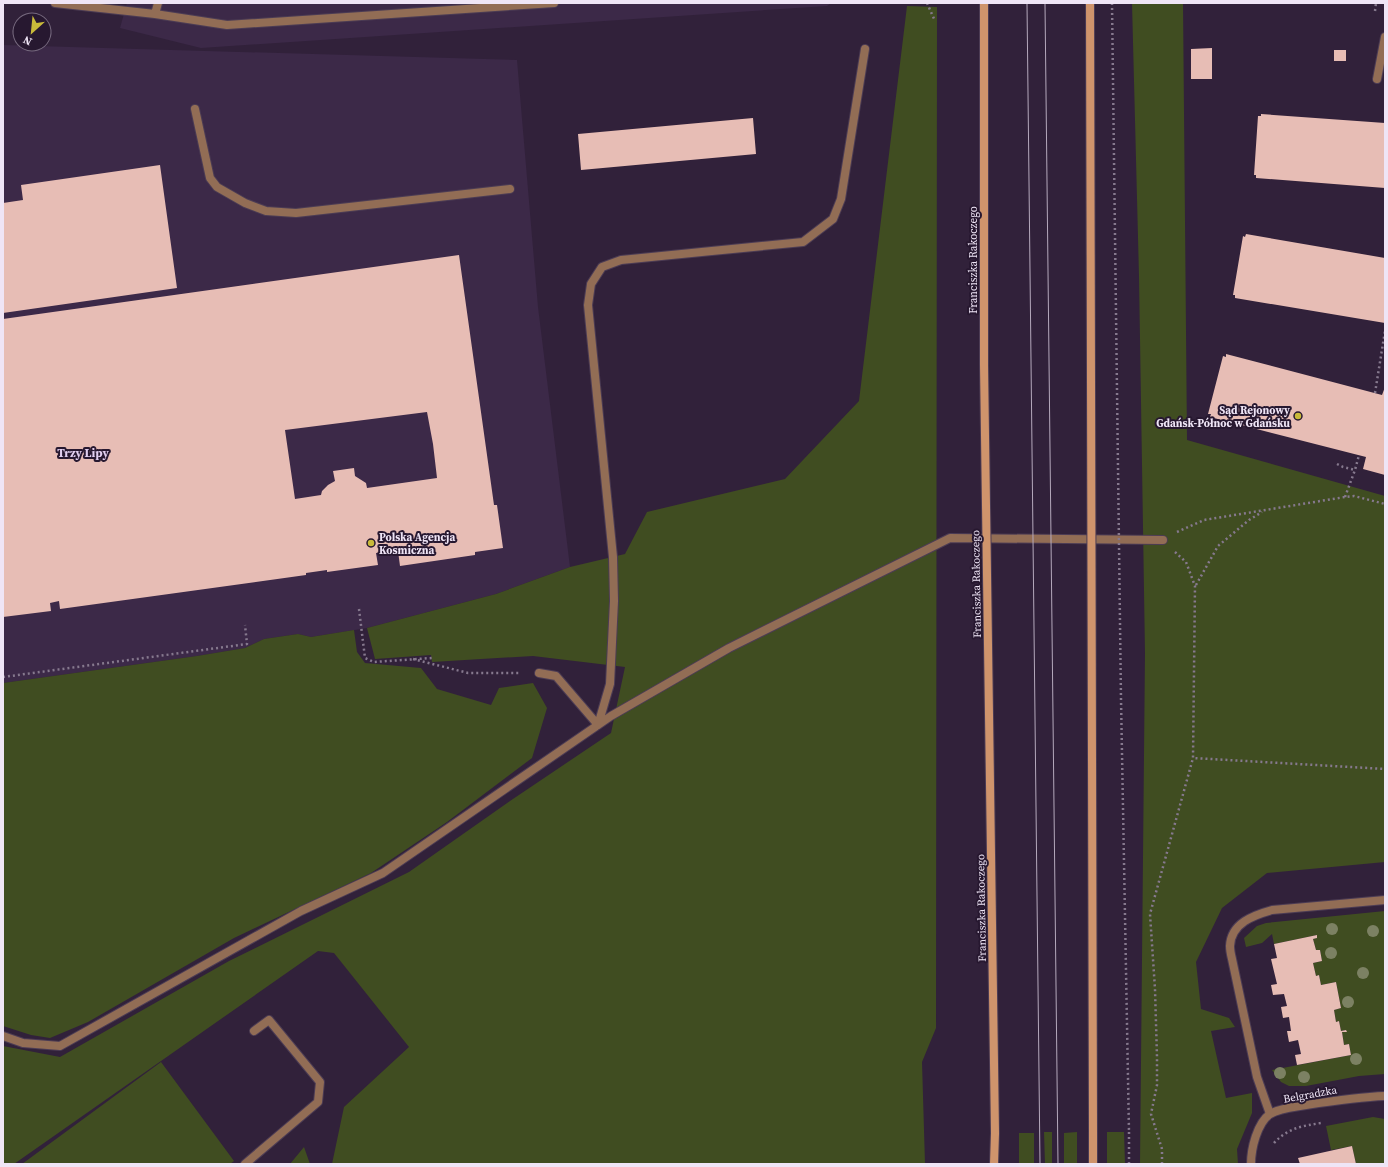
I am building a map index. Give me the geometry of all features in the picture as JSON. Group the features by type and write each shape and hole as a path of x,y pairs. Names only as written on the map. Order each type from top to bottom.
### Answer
{"main road":[{"name":"Franciszka Rakoczego","path":"984,3 984,365 995,1133 994,1164"},
{"path":"1090,3 1093,1164"}],"street":[{"path":"55,3 96,5 227,25 554,3"},
{"path":"155,14 158,3"},
{"path":"1377,79 1385,37"},
{"path":"598,725 610,684 614,601 614,557 588,305 591,284 602,267 621,260 803,242 833,219 841,199 864,49"},
{"path":"195,109 210,178 217,187 245,203 266,211 296,213 510,189"},
{"path":"3,1036 23,1043 60,1046 301,911 383,872 611,716 728,648 950,538 1163,540"},
{"path":"539,673 556,676 598,725"},
{"path":"1251,1164 1254,1139 1270,1114 1257,1077 1232,959 1230,946 1233,935 1239,925 1255,915 1272,910 1385,900"},
{"path":"245,1164 318,1102 320,1082 269,1020 254,1031"},
{"name":"Belgradzka","path":"1270,1114 1287,1108 1355,1098 1385,1096"}],"path":[{"path":"927,3 935,21"},
{"path":"1112,3 1120,675 1129,1164"},
{"path":"1375,10 1376,3"},
{"path":"1375,393 1385,331"},
{"path":"1345,497 1359,455"},
{"path":"1337,464 1355,470"},
{"path":"1162,1164 1162,1150 1151,1114 1157,1085 1157,1057 1155,989 1150,914 1193,758 1196,586 1186,562 1163,540 1182,528 1204,520 1345,497 1354,496 1385,504"},
{"path":"1196,586 1218,546 1249,520 1263,511"},
{"path":"359,609 365,658 374,662 432,658"},
{"path":"3,678 247,644 245,625"},
{"path":"413,659 468,673 539,673"},
{"path":"1193,758 1385,770"},
{"path":"1271,1147 1282,1134 1298,1127 1327,1122"}],"shaded area":[{"path":"127,3 831,3 827,6 201,48 120,28"},
{"path":"3,45 12,45 12,52 52,52 52,46 517,60 538,307 570,567 496,594 367,628 311,637 298,634 264,639 245,648 3,683"}],"green space":[{"path":"1132,3 1183,3 1187,440 1385,496 1385,862 1267,873 1222,908 1196,962 1201,1009 1229,1018 1235,1027 1211,1031 1226,1098 1252,1093 1252,1113 1237,1149 1238,1164 1140,1164 1145,653 1139,276"},
{"path":"907,6 937,7 936,1028 922,1062 925,1164 332,1164 344,1107 409,1047 334,953 318,951 14,1164 3,1164 3,1046 60,1057 229,961 409,872 510,801 611,733 625,667 533,656 432,662 431,655 375,659 367,628 496,594 570,567 625,554 647,512 785,479 859,401"},
{"path":"354,630 357,652 365,663 421,668 437,689 491,705 499,688 533,683 547,708 532,758 447,822 371,873 234,938 88,1022 50,1038 31,1035 3,1026 3,683 245,648 264,639 298,634 311,637"},
{"path":"1385,911 1385,1074 1359,1076 1306,1086 1289,1086 1281,1082 1272,1070 1351,1055 1349,1044 1344,1045 1342,1032 1346,1032 1346,1030 1341,1031 1339,1021 1336,1022 1334,1010 1341,1008 1336,982 1321,985 1319,975 1316,976 1313,963 1322,961 1320,950 1316,950 1313,939 1317,938 1317,935 1274,944 1272,934 1262,943 1246,947 1244,938 1257,926 1266,923"},
{"path":"161,1062 234,1161 230,1164 22,1164"},
{"path":"1373,1117 1385,1119 1385,1164 1356,1164 1352,1146 1331,1150 1326,1126"},
{"path":"1044,1132 1052,1132 1052,1164 1045,1164"},
{"path":"1077,1132 1077,1164 1064,1164 1064,1133"},
{"path":"1107,1132 1124,1132 1125,1164 1107,1164"},
{"path":"1019,1133 1034,1133 1034,1164 1019,1164"},
{"path":"304,1147 310,1164 290,1164"}],"building":[{"path":"1212,48 1212,79 1191,79 1191,49"},
{"path":"1334,50 1346,50 1346,61 1334,61"},
{"path":"1261,114 1385,123 1385,188 1256,178 1256,175 1254,175 1258,116 1261,116"},
{"path":"753,118 756,154 581,170 578,134"},
{"path":"160,165 177,288 3,313 3,203 23,200 21,185"},
{"path":"1246,234 1385,258 1385,323 1235,298 1235,295 1233,295 1243,236 1245,237"},
{"path":"459,255 494,505 497,505 503,548 475,552 475,555 400,566 398,551 376,553 378,565 327,572 327,570 306,573 306,575 60,609 59,601 50,603 51,611 3,617 3,319","holes":["427,412 437,478 367,488 366,483 355,476 354,468 333,471 335,481 328,485 322,491 321,495 295,499 285,430"]},
{"name":"Sąd Rejonowy Gdańsk-Północ w Gdańsku","path":"1226,354 1382,395 1385,387 1385,475 1363,469 1366,457 1210,417 1211,414 1208,414 1223,356 1226,357"},
{"path":"1317,935 1317,938 1313,939 1316,950 1320,950 1322,961 1313,963 1316,976 1319,975 1321,985 1336,982 1341,1008 1334,1010 1336,1022 1339,1021 1341,1031 1346,1030 1347,1032 1342,1032 1344,1045 1349,1044 1351,1055 1297,1065 1295,1055 1301,1054 1298,1040 1289,1042 1287,1031 1291,1031 1289,1017 1283,1018 1281,1007 1287,1006 1284,994 1273,995 1271,985 1277,984 1271,959 1277,958 1274,944"},
{"path":"1352,1146 1356,1164 1300,1164 1298,1158"}],"tram line":[{"path":"1027,3 1040,1164"},
{"path":"1045,3 1058,1164"}],"place":[{"name":"Sąd Rejonowy Gdańsk-Północ w Gdańsku","path":"1298,416"},
{"name":"Polska Agencja Kosmiczna","path":"371,543"}],"district":[{"name":"Trzy Lipy","path":"83,453"}]}
